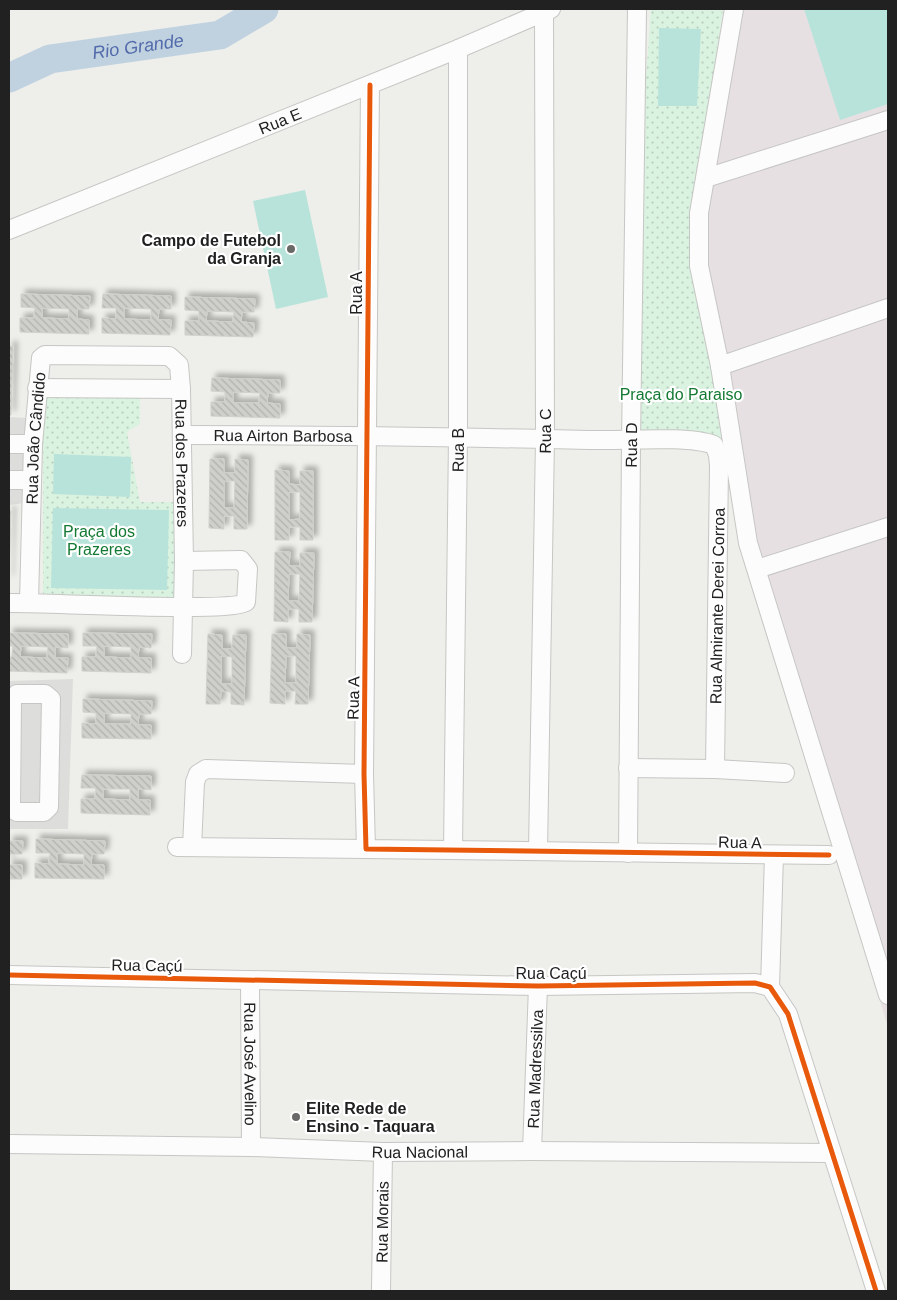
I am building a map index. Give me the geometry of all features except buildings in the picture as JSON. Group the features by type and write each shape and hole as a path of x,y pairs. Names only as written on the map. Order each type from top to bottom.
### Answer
{"street":[{"name":"Rua D","path":"628,853 637,9"},
{"path":"734,9 699,213 699,266 720,366 744,523 888,995"},
{"name":"Rua E","path":"9,230 370,85 548,10"},
{"name":"Rua C","path":"538,851 545,439 548,10"},
{"name":"Rua B","path":"453,850 458,437 458,49"},
{"name":"Rua A","path":"366,849 364,774 370,85"},
{"path":"706,178 888,120"},
{"path":"720,366 888,308"},
{"name":"Rua João Cândido","path":"29,602 33,444 39,363 45,355 169,356 179,365"},
{"name":"Rua dos Prazeres","path":"179,365 184,561 182,654"},
{"path":"37,388 181,389"},
{"name":"Rua Airton Barbosa","path":"182,435 368,434 631,441 701,440 714,445"},
{"path":"9,444 33,444"},
{"name":"Rua Almirante Derei Corroa","path":"714,445 718,455 719,466 714,769"},
{"path":"9,480 32,480"},
{"path":"757,569 888,527"},
{"path":"9,602 183,606 242,605 248,597 248,569 240,560 184,561"},
{"path":"17,694 49,696 51,699 48,807 44,812 17,812 11,808 10,754 14,696 17,694"},
{"path":"628,768 714,769 785,773"},
{"name":"Rua A","path":"364,774 206,769 198,774 195,782 185,847 829,855"},
{"path":"774,855 770,987 788,1014 876,1291"},
{"name":"Rua Caçú","path":"9,975 538,986 755,983 770,987"},
{"name":"Rua José Avelino","path":"250,980 251,1147"},
{"name":"Rua Madressilva","path":"532,1150 538,986"},
{"name":"Rua Nacional","path":"9,1144 251,1147 383,1152 532,1150 831,1153"},
{"name":"Rua Morais","path":"381,1291 383,1152"}],"shaded area":[{"path":"744,9 888,9 888,1027 743,553 690,236 714,168"},
{"path":"9,417 28,418 25,503 9,505"},
{"path":"73,679 68,829 9,829 9,681"}],"green space":[{"name":"Praça do Paraiso","path":"651,9 723,9 692,226 729,438 641,432 645,92"},
{"path":"804,9 888,9 888,104 840,120"},
{"path":"659,28 701,29 697,106 658,106"},
{"name":"Campo de Futebol da Granja","path":"305,190 328,297 276,309 253,201"},
{"name":"Praça dos Prazeres","path":"43,397 140,397 140,424 127,432 140,502 181,502 181,597 43,597"},
{"path":"54,454 131,457 130,497 53,494"},
{"path":"53,508 169,510 167,590 51,588"}],"waterway":[{"name":"Rio Grande","path":"9,78 50,59 220,35 264,9"}],"cycle path":[{"path":"370,85 364,774 366,849 829,855"},
{"path":"9,975 538,986 755,983 770,987 788,1014 876,1291"}],"place":[{"name":"Campo de Futebol da Granja","path":"291,249"},
{"name":"Elite Rede de Ensino - Taquara","path":"296,1117"}]}
